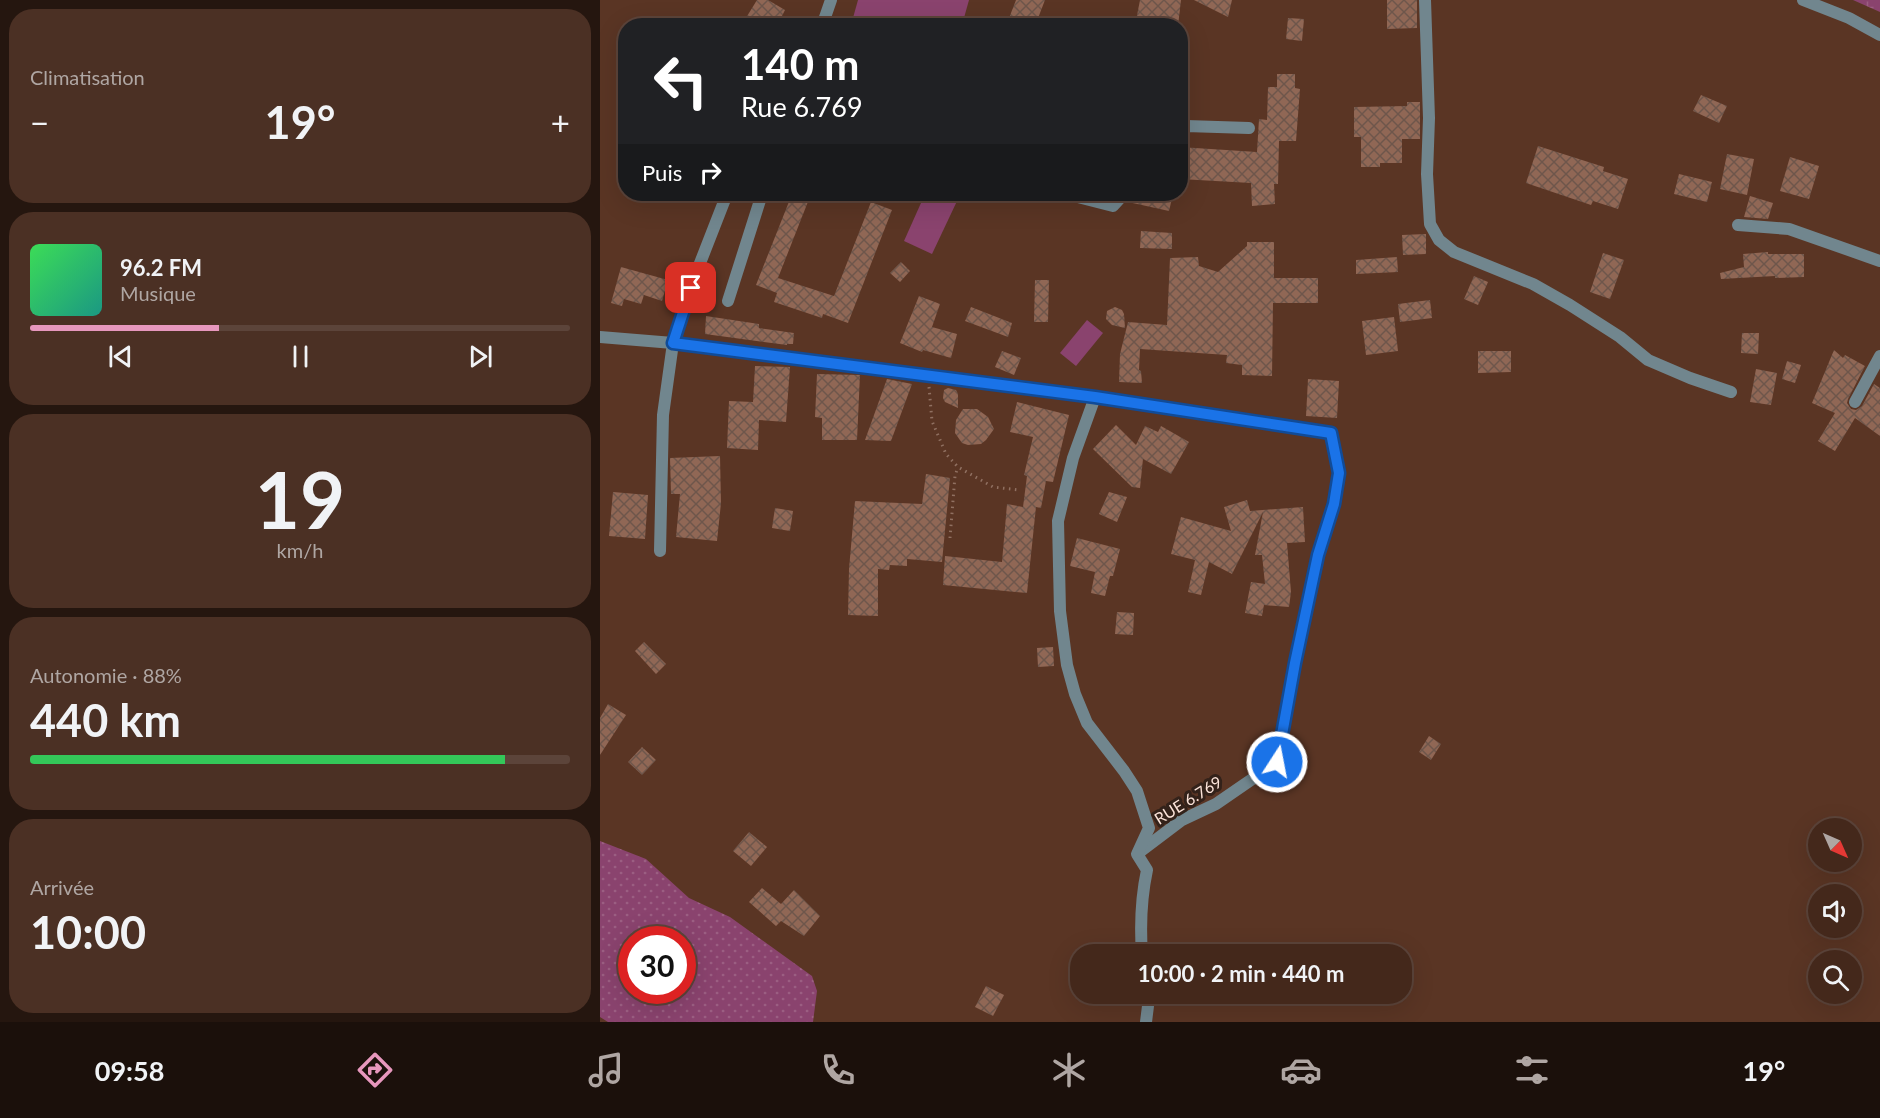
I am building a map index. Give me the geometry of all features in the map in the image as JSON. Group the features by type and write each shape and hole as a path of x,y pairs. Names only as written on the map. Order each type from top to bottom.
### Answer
{"street":[{"path":"825,18 831,0"},
{"path":"1425,0 1429,118 1427,174 1430,224 1438,240 1454,252 1533,284 1570,305 1620,337 1648,360 1731,392"},
{"path":"1803,0 1849,18 1880,35"},
{"path":"1188,126 1249,128"},
{"path":"660,551 663,415 673,343 695,276 724,201"},
{"path":"728,301 760,201"},
{"path":"1093,201 1113,206 1118,201"},
{"path":"1738,225 1789,229 1880,261"},
{"name":"RUE 6.769","path":"600,337 673,343 928,375 1095,397 1331,433 1339,473 1334,504 1318,555 1277,762 1215,804 1182,820 1137,854"},
{"path":"1855,402 1880,356"},
{"path":"1095,397 1073,458 1059,521 1060,611 1067,665 1075,694 1087,723 1137,791 1149,828 1137,854 1147,870 1142,896 1142,944"},
{"path":"1146,1022 1148,1004"}],"path":[{"path":"928,375 932,421 946,454 958,467 993,487 1019,490"},
{"path":"950,538 958,467"}],"green space":[{"path":"858,0 969,0 964,18 853,18"},
{"path":"1853,0 1880,0 1880,12"},
{"path":"922,201 957,201 932,254 904,241"},
{"path":"1087,320 1103,333 1076,366 1060,353"},
{"path":"600,841 646,859 689,898 730,917 812,976 817,991 813,1022 608,1022 600,1017"}],"building":[{"path":"757,0 768,0 785,10 781,18 746,18"},
{"path":"1016,0 1045,0 1038,18 1009,18"},
{"path":"1140,0 1181,0 1179,18 1137,18"},
{"path":"1194,0 1232,0 1228,17"},
{"path":"1387,0 1417,0 1417,28 1387,29"},
{"path":"1288,18 1304,19 1302,41 1286,39"},
{"path":"1277,74 1295,74 1295,88 1300,89 1296,141 1279,141 1278,184 1274,184 1275,204 1252,206 1251,183 1188,179 1188,148 1257,152 1259,119 1267,120 1268,87 1277,87"},
{"path":"1701,95 1727,106 1719,123 1693,111"},
{"path":"1407,102 1420,102 1420,139 1402,139 1402,163 1380,163 1380,167 1361,167 1361,137 1354,137 1354,107 1407,106"},
{"path":"1538,146 1604,167 1603,171 1628,179 1618,209 1593,201 1591,205 1526,183"},
{"path":"1727,154 1754,159 1747,195 1720,189"},
{"path":"1790,157 1819,166 1809,199 1780,191"},
{"path":"1679,174 1712,182 1707,202 1674,194"},
{"path":"1750,196 1773,203 1768,219 1744,217"},
{"path":"789,201 808,201 778,278 834,296 871,202 892,210 848,323 823,314 822,318 774,302 777,293 756,285"},
{"path":"1128,201 1171,201 1169,211"},
{"path":"1141,231 1172,233 1172,249 1140,248"},
{"path":"1426,234 1426,254 1403,255 1402,235"},
{"path":"1247,242 1274,242 1274,278 1318,278 1318,303 1273,303 1272,376 1242,375 1242,365 1226,363 1227,355 1140,349 1139,370 1142,383 1119,382 1120,354 1128,322 1167,325 1170,258 1198,257 1199,266 1218,272 1247,246"},
{"path":"1768,252 1768,254 1804,254 1804,277 1721,279 1720,273 1744,267 1743,254"},
{"path":"1603,253 1624,260 1610,299 1590,292"},
{"path":"1397,257 1398,272 1356,274 1356,260"},
{"path":"901,262 910,271 900,282 890,273"},
{"path":"621,267 668,280 662,301 644,295 641,304 624,299 622,306 611,303"},
{"path":"1474,276 1488,282 1478,305 1464,299"},
{"path":"1035,280 1049,280 1048,322 1034,322"},
{"path":"919,296 940,304 932,327 957,334 951,358 923,350 922,352 900,343"},
{"path":"1430,300 1432,318 1400,322 1398,304"},
{"path":"971,307 1012,323 1008,337 965,321"},
{"path":"1115,307 1122,310 1124,314 1125,328 1112,325 1106,319 1107,311"},
{"path":"706,316 759,324 759,328 794,333 793,344 705,334"},
{"path":"1394,317 1398,351 1366,355 1362,321"},
{"path":"1742,333 1759,333 1758,354 1741,353"},
{"path":"1834,350 1843,358 1845,355 1865,366 1848,399 1847,403 1851,409 1856,410 1862,406 1874,384 1880,388 1880,436 1855,418 1835,451 1818,441 1835,413 1812,403"},
{"path":"1002,351 1021,358 1014,375 995,367"},
{"path":"1478,351 1511,351 1511,372 1478,373"},
{"path":"1787,361 1801,365 1795,383 1782,379"},
{"path":"755,366 790,367 786,422 759,420 758,450 727,448 729,401 753,402"},
{"path":"1756,369 1777,373 1771,405 1750,402"},
{"path":"817,374 860,375 857,440 822,440 822,418 815,417"},
{"path":"887,379 912,384 891,441 865,440"},
{"path":"1308,379 1339,381 1337,418 1306,416"},
{"path":"948,388 956,390 958,394 958,408 945,402 943,398 944,390"},
{"path":"1017,402 1069,415 1053,482 1046,481 1041,508 1036,507 1027,593 943,585 945,556 1002,562 1007,504 1023,507 1027,476 1024,475 1033,437 1010,432"},
{"path":"963,409 977,409 988,417 994,429 981,444 962,443 955,433 956,420"},
{"path":"1116,425 1136,445 1145,426 1158,432 1161,426 1189,442 1171,474 1143,459 1140,488 1132,487 1093,449"},
{"path":"720,456 721,503 717,541 676,537 680,494 671,494 670,458"},
{"path":"926,474 950,478 942,562 907,559 907,566 890,565 889,570 878,569 878,616 848,615 849,569 855,501 922,504"},
{"path":"613,492 648,495 645,539 609,536"},
{"path":"1109,492 1127,497 1117,522 1099,514"},
{"path":"1247,500 1250,511 1303,507 1305,542 1287,543 1291,592 1289,607 1264,605 1262,616 1245,613 1251,582 1265,584 1262,555 1255,555 1263,512 1232,574 1209,562 1201,595 1188,592 1195,560 1171,554 1181,517 1231,531 1224,507"},
{"path":"775,508 793,511 790,531 772,528"},
{"path":"1077,538 1120,549 1105,596 1091,593 1095,572 1070,566"},
{"path":"1117,612 1134,613 1133,635 1115,634"},
{"path":"644,642 666,664 656,674 635,651"},
{"path":"1053,647 1054,666 1038,667 1037,648"},
{"path":"608,704 626,715 600,755 600,718"},
{"path":"1429,736 1441,744 1431,760 1419,752"},
{"path":"642,747 656,760 642,775 628,762"},
{"path":"749,832 767,847 751,866 733,851"},
{"path":"762,888 781,904 794,890 820,916 804,936 781,921 776,926 749,902"},
{"path":"986,986 1004,995 993,1016 975,1007"}],"route":[{"path":"691,288 673,343 1095,397 1331,433 1339,473 1334,504 1318,555 1277,762"}]}
